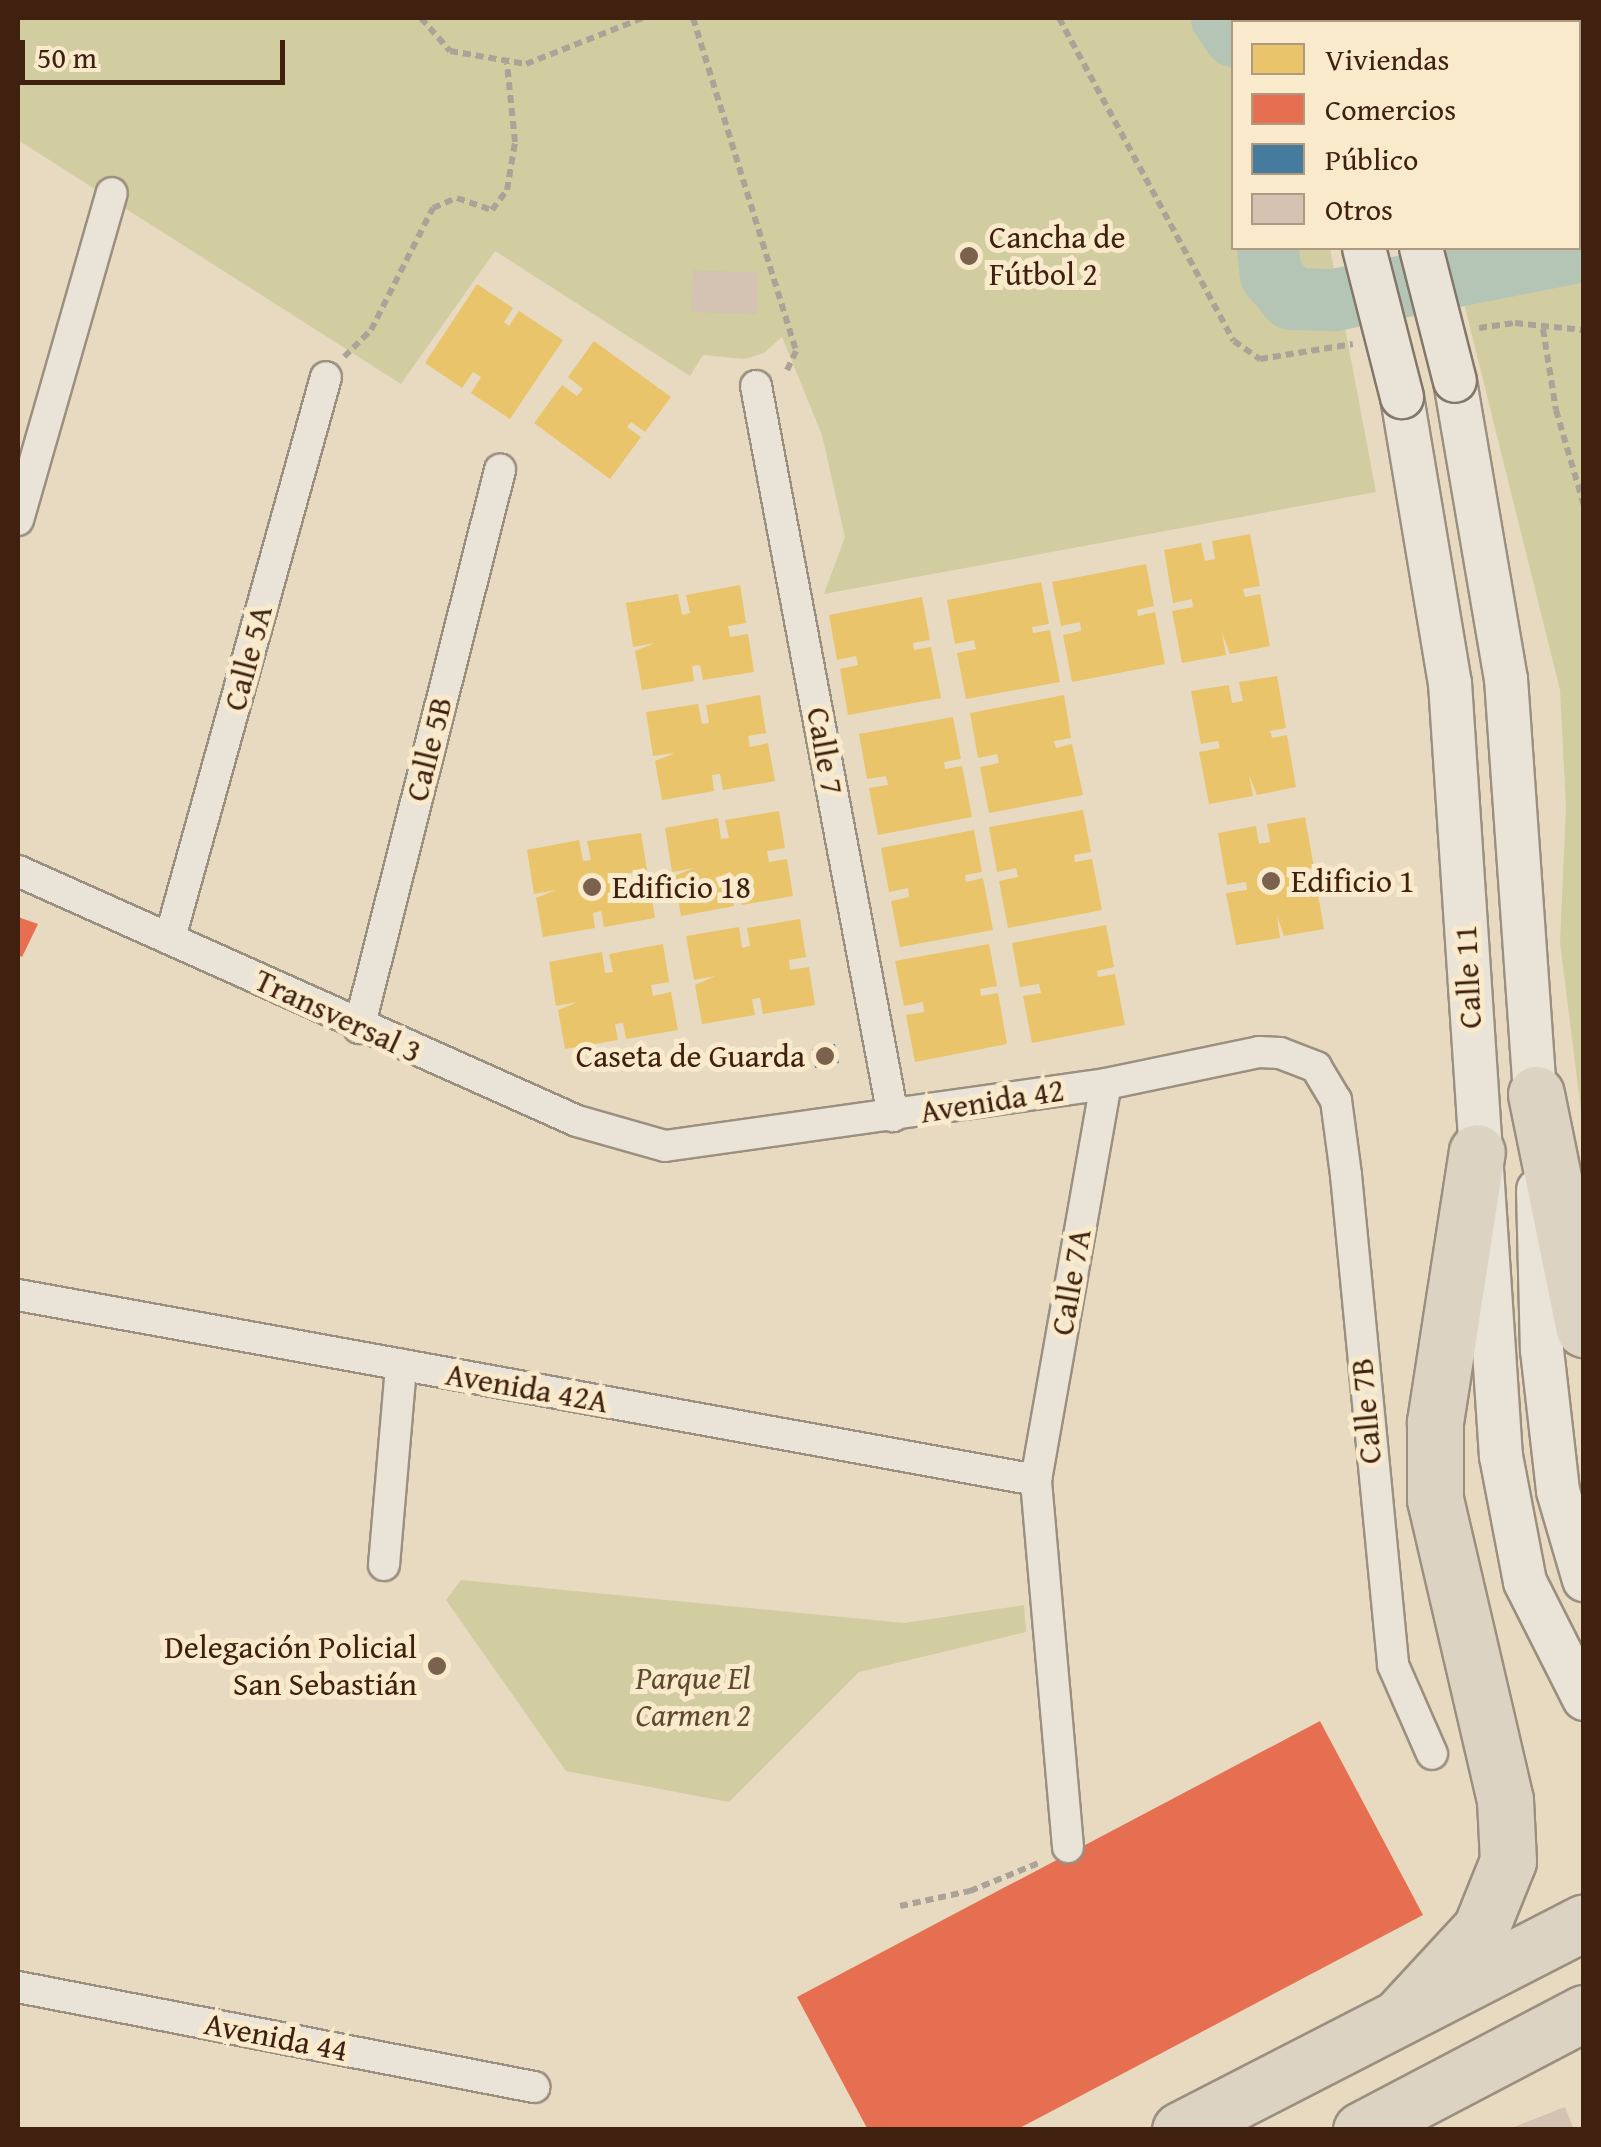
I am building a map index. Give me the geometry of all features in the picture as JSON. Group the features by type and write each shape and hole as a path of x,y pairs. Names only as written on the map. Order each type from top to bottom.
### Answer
{"highway":[{"path":"1536,1094 1584,1329"},
{"path":"1398,2018 1482,1928 1508,1861 1505,1800 1435,1498 1435,1422 1447,1325 1477,1152"},
{"path":"1180,2130 1584,1922"},
{"path":"1361,2130 1584,2013"},
{"path":"1437,2090 1584,2055"}],"main road":[{"name":"Calle 11","path":"1365,250 1402,397 1450,683 1477,1152 1511,1527 1532,1597 1584,1699"},
{"name":"Calle 11","path":"1422,250 1455,381 1506,679 1536,1094 1542,1350 1558,1491 1584,1580"}],"street":[{"path":"18,520 112,193"},
{"name":"Calle 5A","path":"170,938 326,377"},
{"name":"Calle 7","path":"756,386 893,1116"},
{"name":"Calle 5B","path":"359,1028 500,470"},
{"name":"Transversal 3","path":"18,871 359,1028 578,1121 665,1146"},
{"name":"Avenida 42","path":"665,1146 1106,1084 1258,1052 1280,1053 1316,1067"},
{"name":"Calle 7B","path":"1316,1067 1336,1100 1346,1175 1392,1665 1432,1754"},
{"name":"Calle 7A","path":"1068,1846 1036,1480 1106,1084"},
{"name":"Avenida 42A","path":"18,1295 1036,1480"},
{"path":"384,1564 401,1365"},
{"name":"Avenida 44","path":"18,1987 534,2087"}],"path":[{"path":"421,18 450,51 526,64 642,18"},
{"path":"693,18 796,351 788,374 756,386"},
{"path":"1059,18 1186,258"},
{"path":"326,377 371,330 433,208 456,198 492,210 507,190 516,142 507,63"},
{"path":"1543,329 1556,410 1584,506"},
{"path":"900,1906 970,1891 1068,1846"}],"green space":[{"path":"18,18 1260,18 1231,20 1231,250 1330,250 1376,492 824,594 845,537 822,435 782,337 764,353 745,359 703,355 690,376 495,251 401,384 18,140"},
{"path":"1584,279 1583,1127 1560,943 1566,807 1560,690 1463,299"},
{"name":"Parque El Carmen 2","path":"461,1580 904,1623 1024,1605 1026,1632 859,1672 729,1802 566,1771 446,1600"}],"building: Viviendas":[{"path":"477,284 513,308 504,322 509,326 519,311 563,340 510,419 471,393 481,377 473,372 462,388 425,363"},
{"path":"594,341 671,397 645,432 631,422 627,427 641,437 610,479 534,423 562,385 577,396 583,389 568,377"},
{"path":"1250,534 1260,586 1243,589 1245,597 1260,594 1270,646 1230,654 1222,633 1226,655 1182,663 1172,611 1193,607 1192,599 1173,603 1164,550 1201,543 1205,561 1215,559 1212,541"},
{"path":"1146,564 1154,606 1137,610 1138,616 1155,612 1165,664 1072,682 1063,635 1081,631 1080,622 1061,626 1052,582"},
{"path":"1041,582 1049,624 1032,627 1033,633 1050,630 1060,682 966,699 957,653 976,649 974,640 955,644 947,600"},
{"path":"740,585 746,623 728,626 730,637 748,634 754,672 703,680 700,665 692,666 694,681 642,690 635,651 655,643 633,647 626,603 678,594 682,615 690,613 686,595"},
{"path":"922,597 930,640 913,643 914,650 931,647 941,698 848,715 840,669 858,665 856,656 837,660 829,615"},
{"path":"1277,676 1286,728 1270,731 1272,738 1287,735 1296,787 1257,795 1249,775 1253,796 1209,804 1199,752 1220,748 1218,741 1201,744 1191,691 1229,685 1232,703 1243,701 1239,682"},
{"path":"760,695 766,733 748,736 750,747 768,743 775,781 723,790 720,774 712,775 714,791 662,800 655,761 675,753 653,756 646,712 698,704 702,724 709,723 706,705"},
{"path":"1064,695 1071,738 1054,741 1056,748 1072,744 1083,795 989,813 980,767 999,763 997,754 978,758 970,713"},
{"path":"953,717 961,759 944,762 945,769 962,766 972,817 878,835 869,788 888,785 886,776 867,779 859,734"},
{"path":"1083,810 1091,852 1074,855 1075,862 1092,859 1102,910 1008,928 999,881 1018,877 1016,868 997,872 989,827"},
{"path":"779,811 785,848 767,851 769,862 787,859 793,896 742,905 739,889 731,891 734,906 681,916 674,876 694,868 672,872 665,828 718,818 721,839 729,838 725,820"},
{"name":"Edificio 1","path":"1305,817 1314,868 1298,871 1299,879 1315,877 1324,929 1284,936 1277,916 1280,938 1236,945 1226,893 1247,890 1246,882 1227,885 1218,833 1256,826 1259,844 1270,842 1267,824"},
{"path":"974,830 982,872 965,875 966,882 983,878 993,930 900,947 891,901 909,897 908,888 889,892 881,848"},
{"name":"Edificio 18","path":"641,833 647,870 629,873 631,884 649,881 655,918 604,927 601,911 593,913 595,928 543,937 536,898 556,890 534,894 527,850 579,840 583,861 591,860 587,841"},
{"path":"800,919 806,957 789,960 790,970 809,967 815,1005 763,1014 760,998 752,999 755,1015 702,1024 695,985 715,976 694,980 686,936 739,927 742,948 750,946 747,928"},
{"path":"1106,925 1114,967 1097,971 1098,977 1115,974 1125,1025 1032,1043 1023,996 1041,993 1039,984 1020,987 1012,943"},
{"path":"663,944 669,982 651,985 653,996 671,992 678,1030 626,1039 623,1023 615,1024 618,1040 565,1049 558,1010 578,1002 556,1006 549,962 602,952 605,973 613,972 609,954"},
{"path":"989,944 997,986 980,989 981,996 998,993 1007,1044 915,1062 906,1015 924,1012 923,1002 904,1006 895,961"}],"building: Comercios":[{"path":"18,917 38,924 22,957 18,955"},
{"path":"1320,1721 1423,1915 1016,2130 868,2130 797,1997"}],"building: Público":[{"name":"Caseta de Guarda","path":"835,1044 839,1063 815,1068 812,1049"}],"building: Otros":[{"path":"693,270 758,273 757,314 691,312"},
{"path":"1565,2107 1574,2130 1509,2130 1509,2129"}],"waterway":[{"path":"1222,18 1231,32"},
{"path":"1268,250 1271,275 1291,299 1334,300 1584,251"}],"place":[{"name":"Cancha de Fútbol 2","path":"969,256"},
{"name":"Edificio 1","path":"1271,881"},
{"name":"Edificio 18","path":"592,887"},
{"name":"Caseta de Guarda","path":"825,1056"},
{"name":"Delegación Policial San Sebastián","path":"437,1666"}]}
